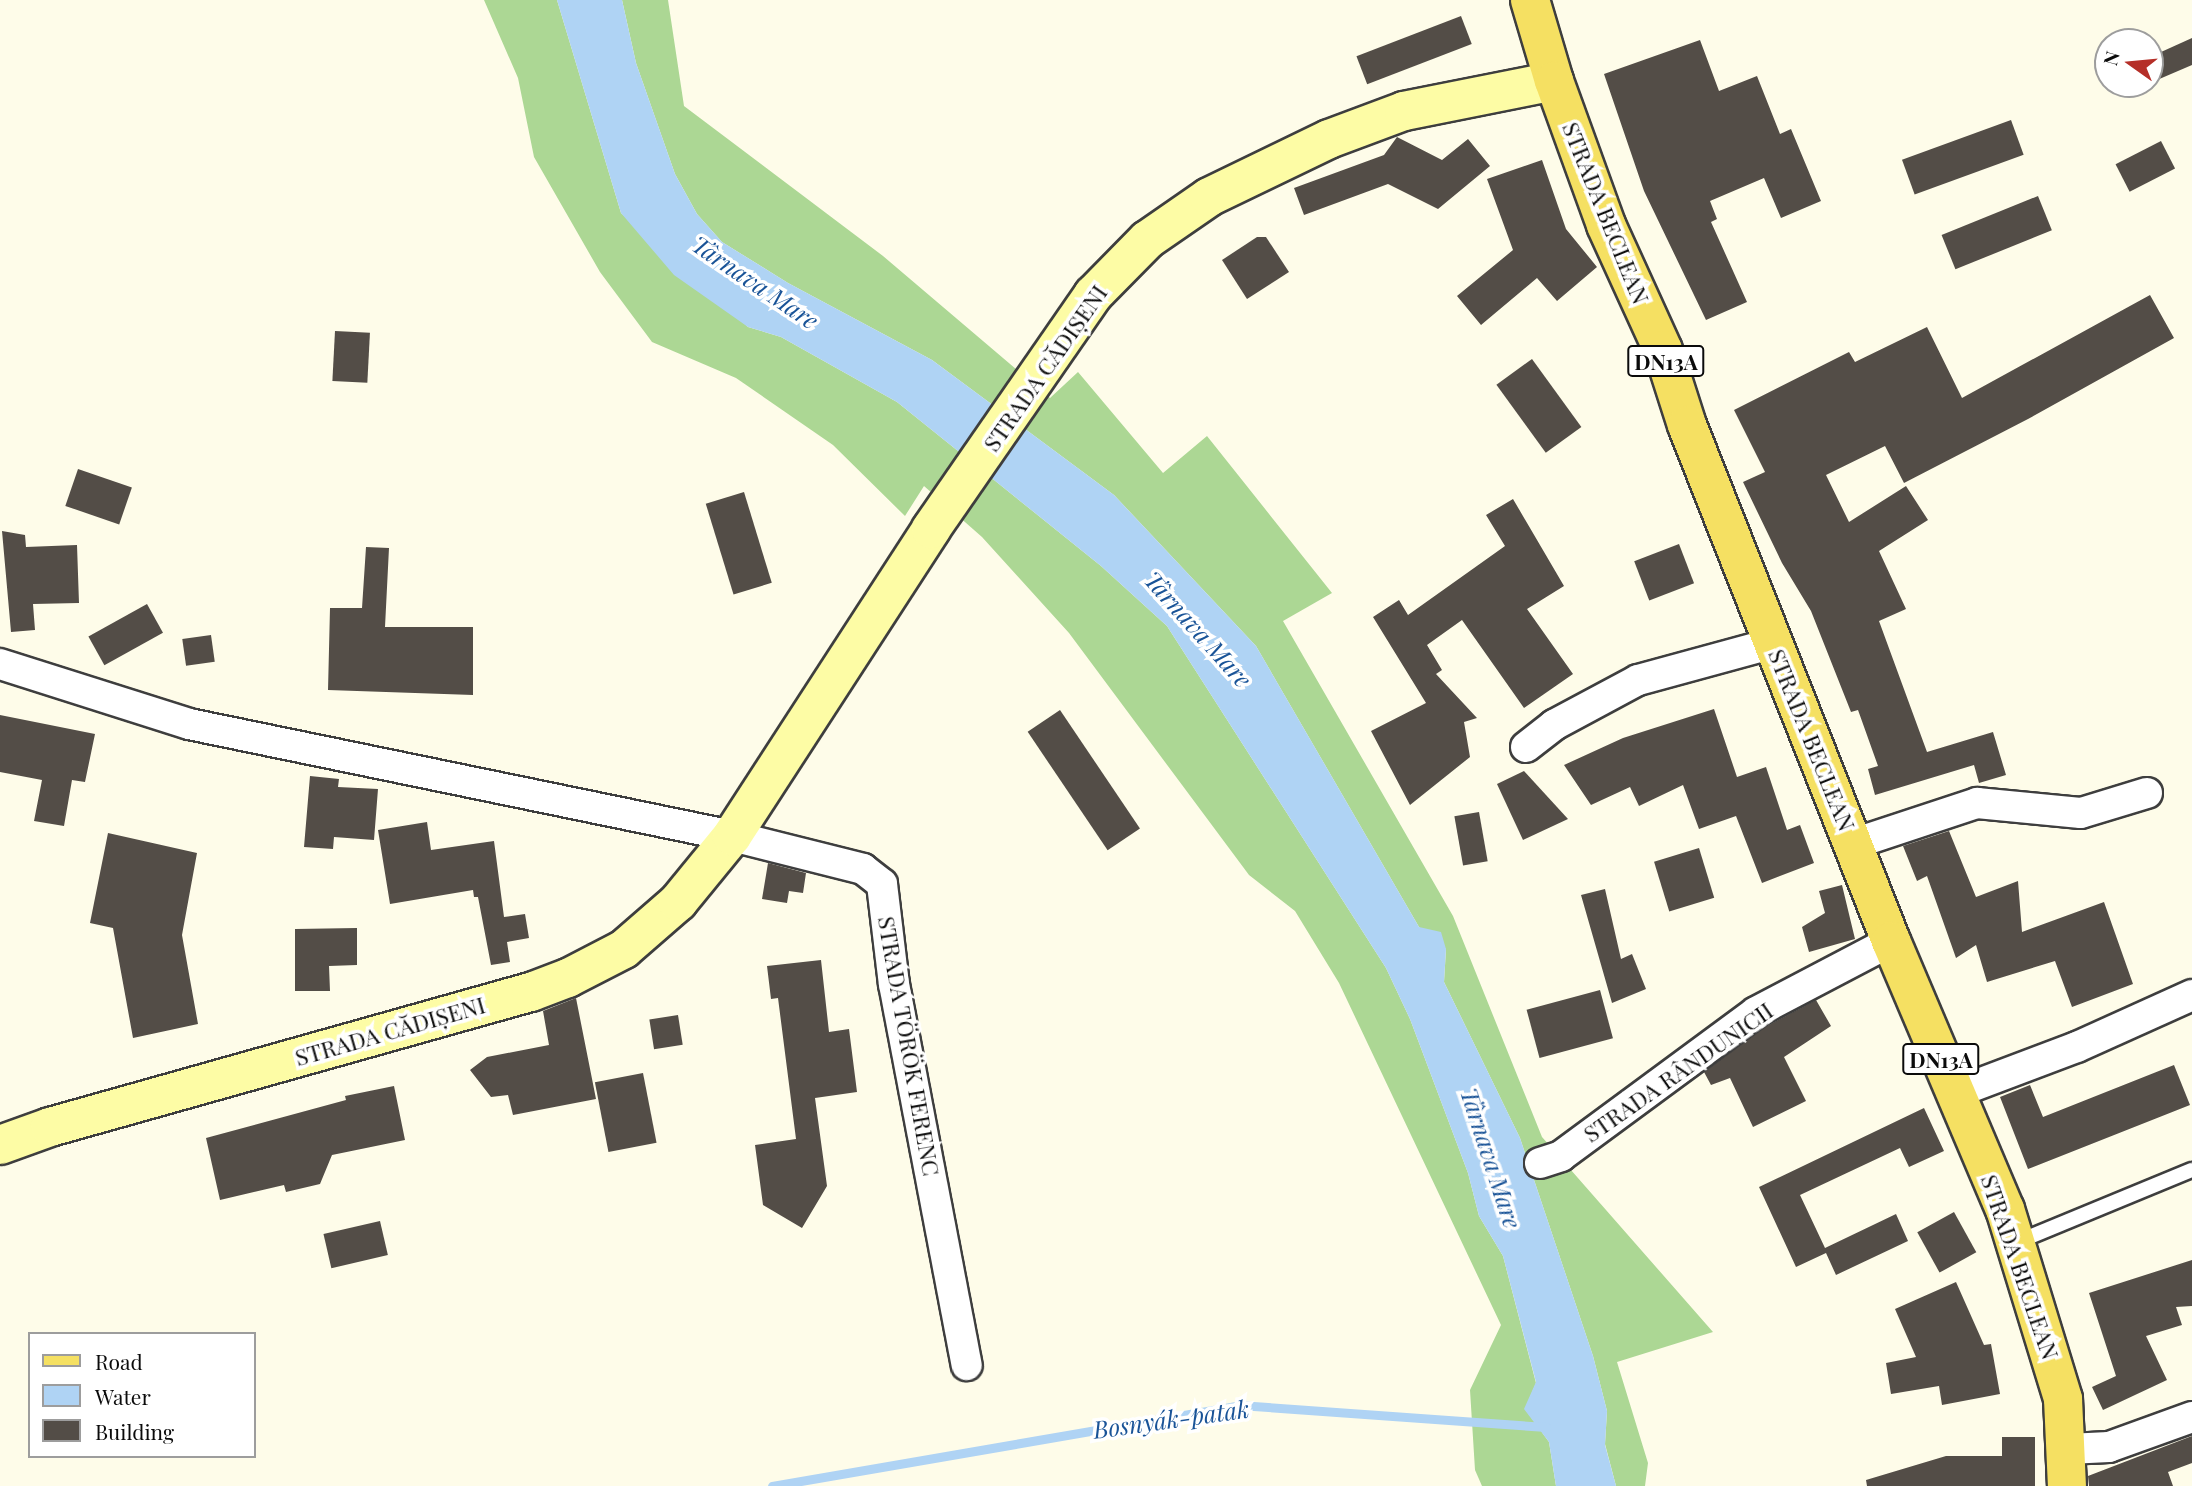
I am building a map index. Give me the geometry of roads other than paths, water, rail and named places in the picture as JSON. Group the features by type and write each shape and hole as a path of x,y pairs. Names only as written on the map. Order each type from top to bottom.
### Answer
{"main road":[{"name":"STRADA BECLEAN","path":"1530,0 1554,81 1891,941 2015,1242 2063,1399 2068,1468"},
{"name":"STRADA CĂDIȘENI","path":"0,1145 568,978 648,930 732,836 951,500 1025,399 1102,285 1147,240 1209,197 1329,139 1404,111 1554,81"}],"street":[{"path":"1526,747 1554,725 1638,680 1774,643"},
{"path":"0,664 189,724 732,836"},
{"path":"1853,844 1977,803 2081,813 2147,793"},
{"name":"STRADA TÖRÖK FERENC","path":"732,836 863,869 882,884 894,984 967,1366"},
{"name":"STRADA RÂNDUNICII","path":"1540,1163 1561,1156 1756,1012 1891,941"},
{"path":"1955,1093 2077,1046 2192,995"},
{"path":"2068,1468 2109,1447 2192,1417"}],"lane":[{"path":"2015,1242 2192,1170"}],"water":[{"name":"Târnava Mare","path":"557,0 622,0 636,63 675,174 697,214 722,242 788,283 932,360 1114,495 1256,646 1419,927 1441,932 1446,949 1444,982 1520,1138 1593,1356 1607,1411 1605,1445 1616,1486 1556,1486 1549,1442 1524,1409 1536,1382 1503,1256 1479,1216 1468,1173 1410,1019 1386,968 1167,626 1101,566 897,402 781,337 748,327 674,275 621,213"}],"waterway":[{"name":"Bosnyák-patak","path":"772,1486 1239,1405 1546,1427"}]}
